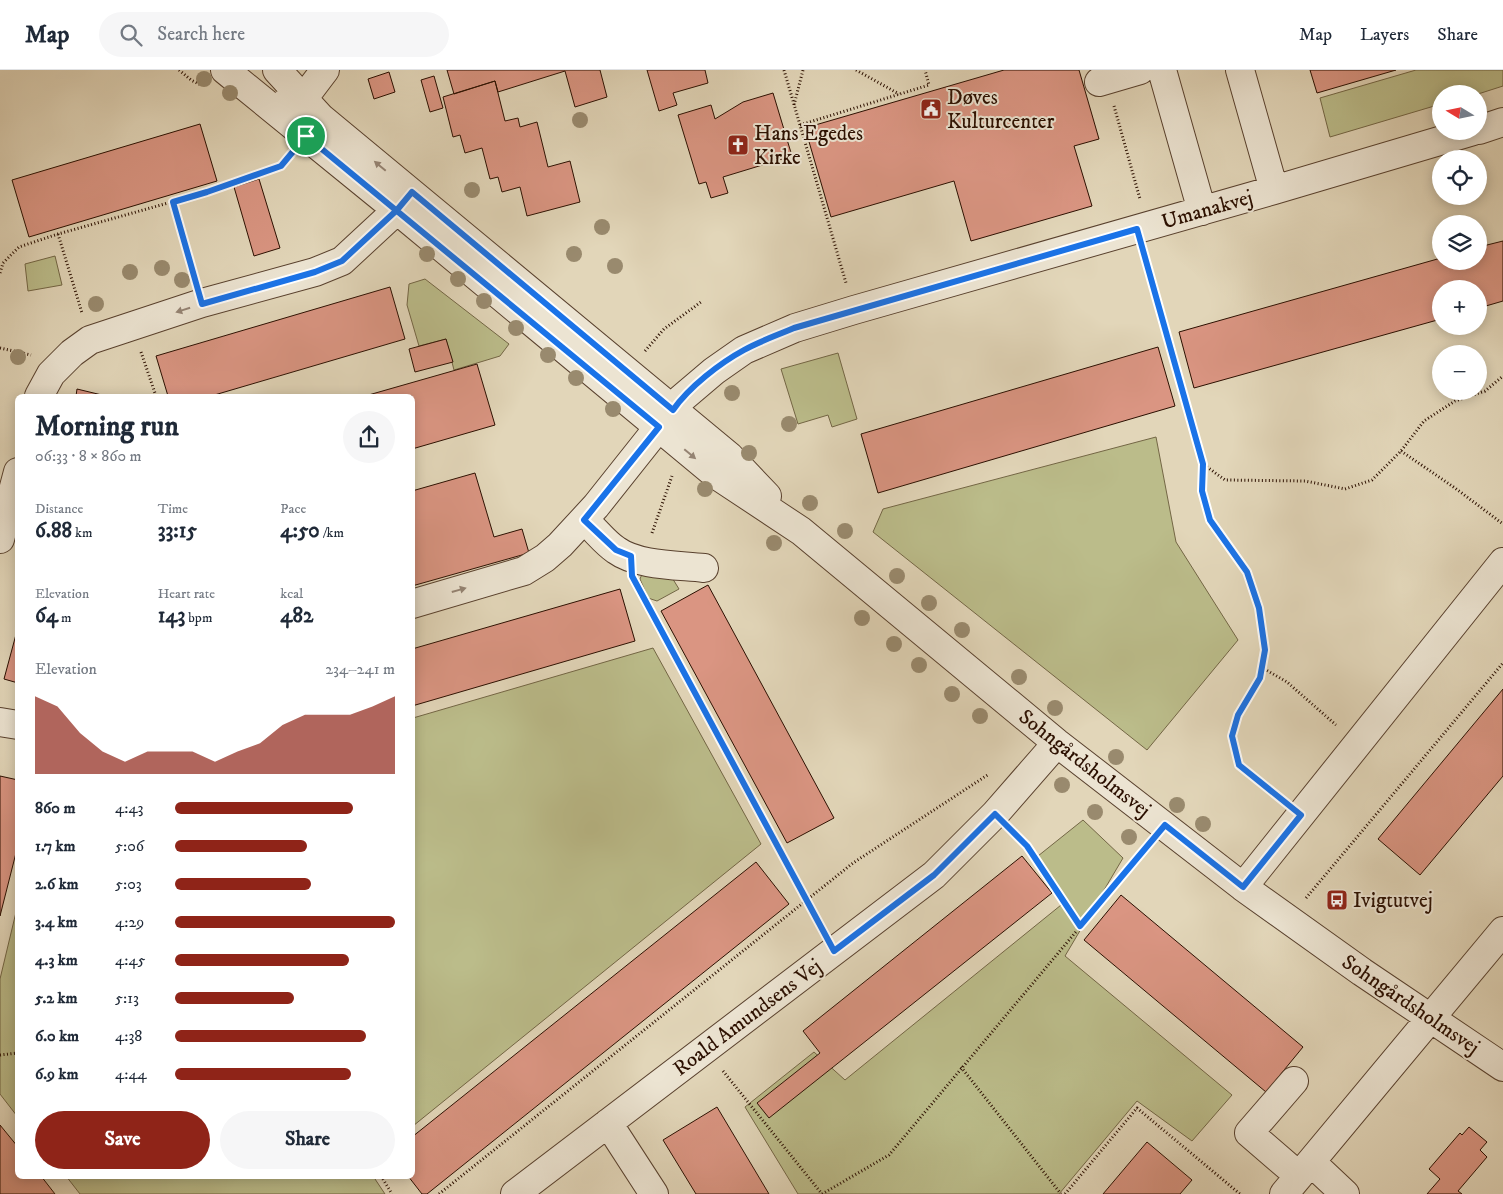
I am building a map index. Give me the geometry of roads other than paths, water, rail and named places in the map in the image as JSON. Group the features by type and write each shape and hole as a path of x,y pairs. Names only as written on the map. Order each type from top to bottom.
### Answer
{"street":[{"name":"Sohngårdsholmsvej","path":"225,70 306,136 404,201 626,371 715,474 801,531 1057,743 1243,887 1503,1066"},
{"name":"Sohngårdsholmsvej","path":"276,70 404,201 666,418"},
{"path":"276,70 269,106 303,99 325,70"},
{"path":"1103,81 1140,70"},
{"path":"1162,70 1202,210"},
{"path":"1240,70 1274,190"},
{"path":"1488,127 1503,122"},
{"name":"Umanakvej","path":"415,603 524,571 545,558 560,546 584,520 681,399 707,376 744,350 794,328 1443,140"},
{"path":"40,394 52,374 72,353 90,340 202,304 306,275 342,261 404,201"},
{"path":"0,540 15,483"},
{"path":"584,520 616,550 636,559 704,568"},
{"path":"1243,887 1503,562"},
{"path":"0,722 15,724"},
{"name":"Roald Amundsens Vej","path":"515,1194 934,875 995,814 1057,743"},
{"path":"1298,1177 1503,931"},
{"path":"1294,1081 1249,1133 1298,1177 1345,1194"},
{"path":"608,1123 654,1194"}],"place":[{"name":"Døves Kulturcenter","path":"931,109"},
{"name":"Hans Egedes Kirke","path":"738,145"},
{"name":"Ivigtutvej","path":"1337,900"}]}
